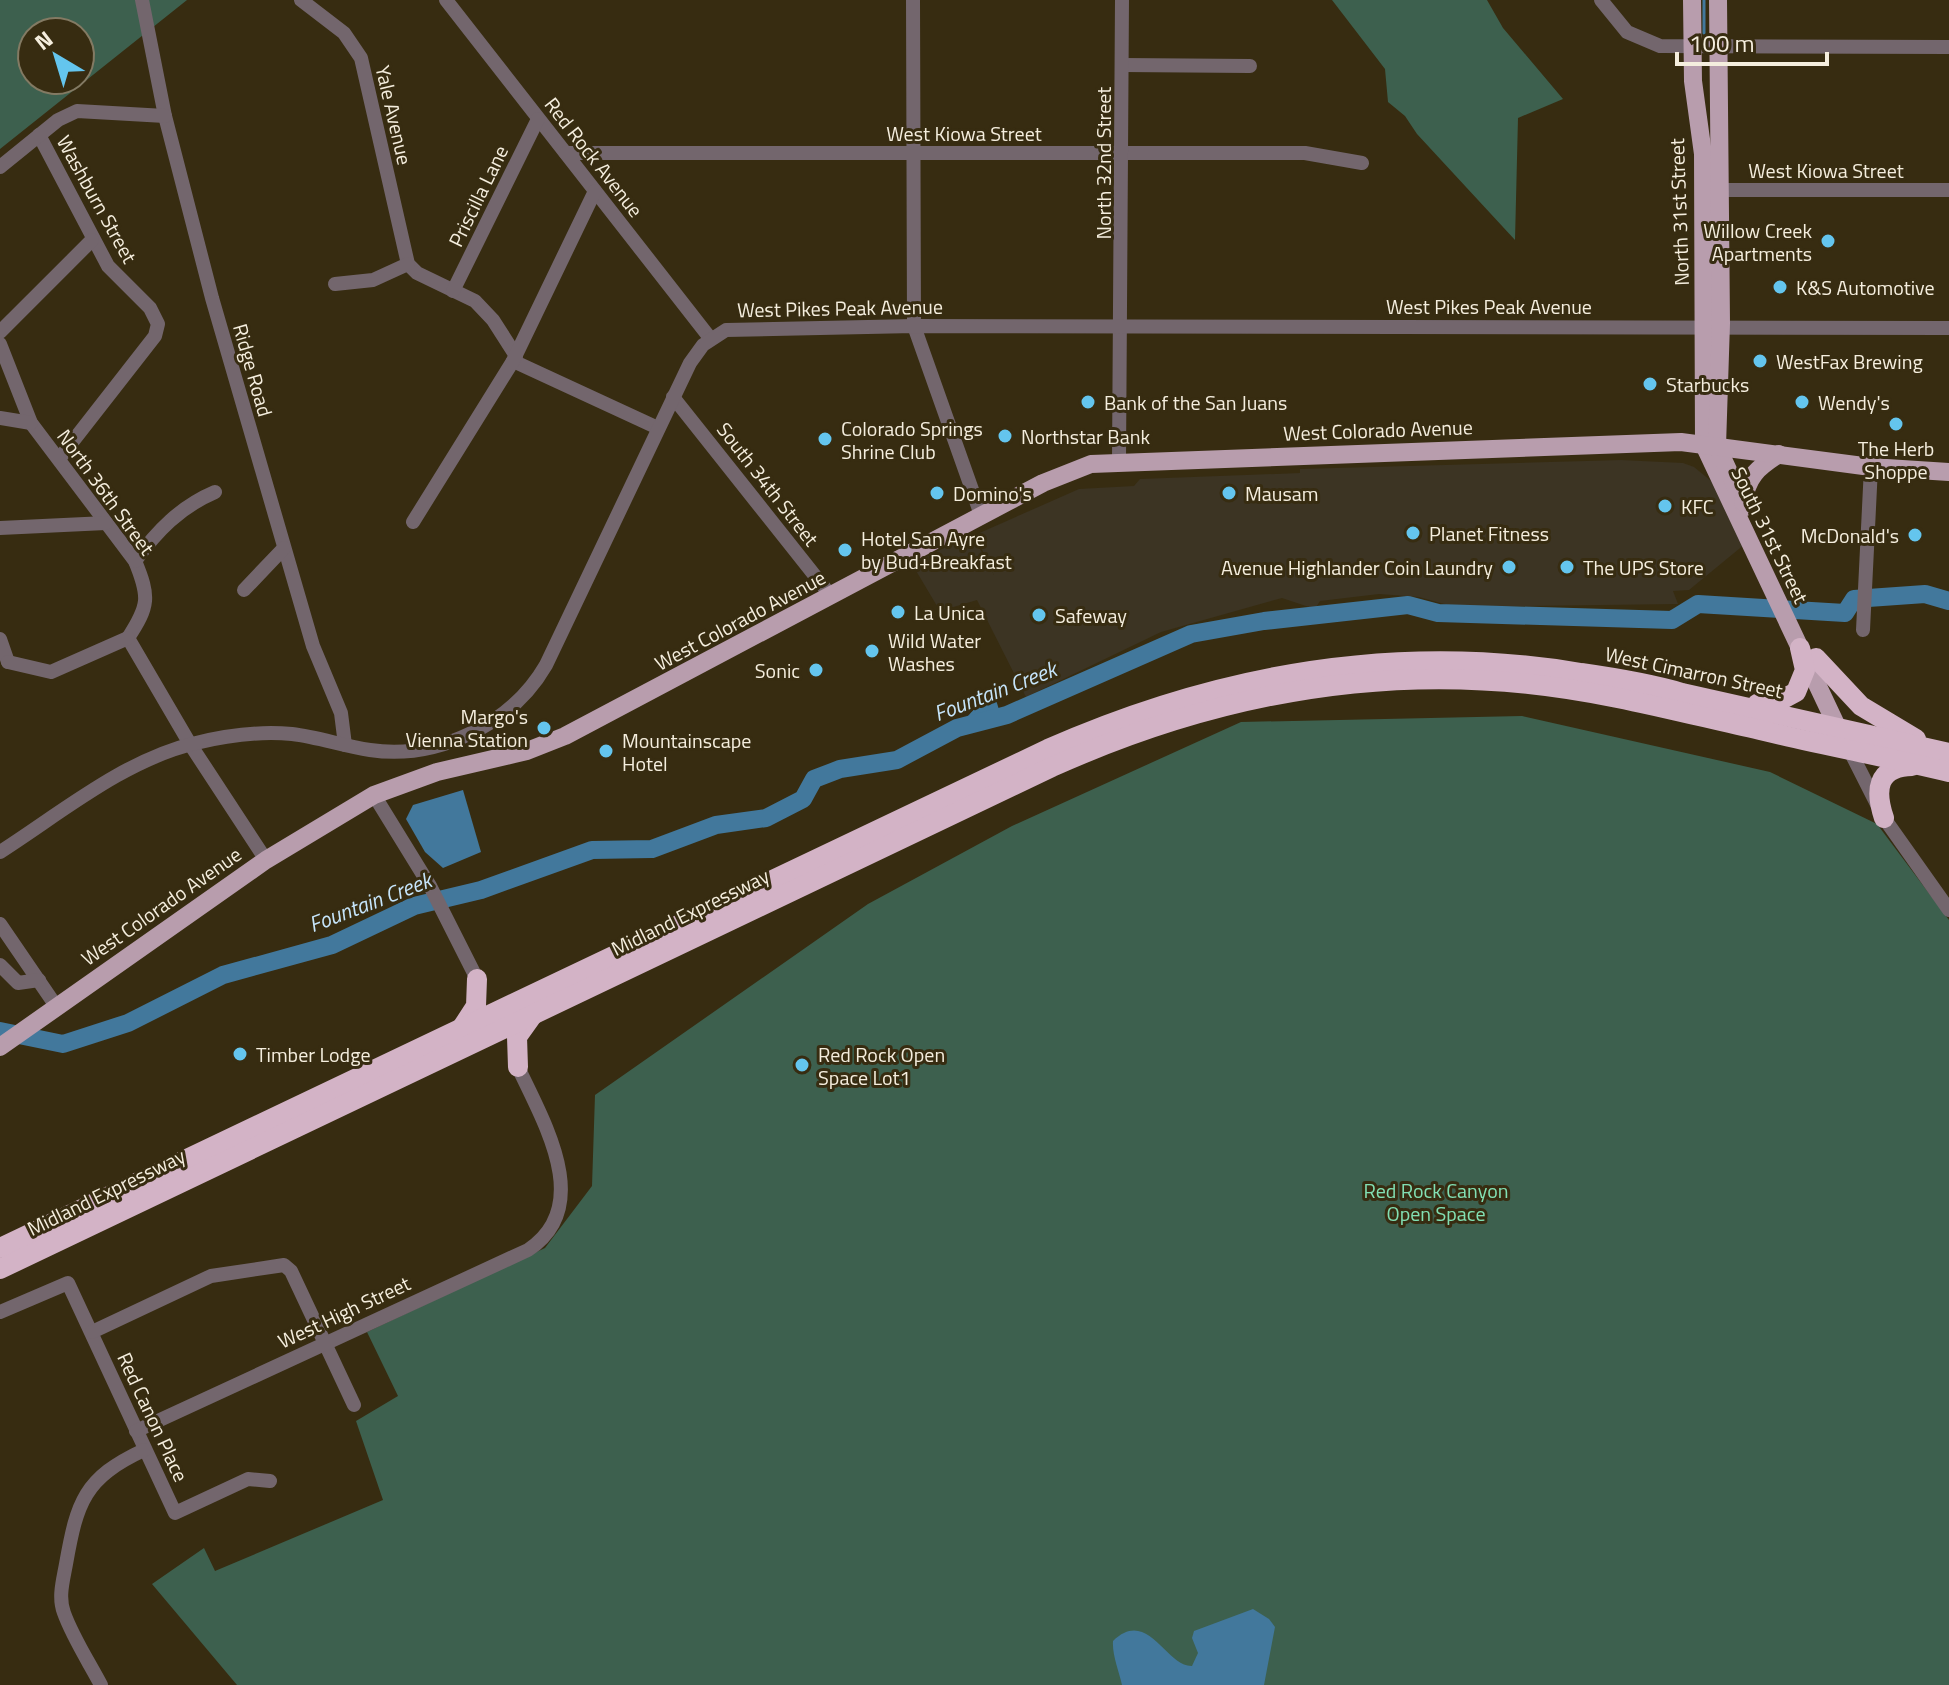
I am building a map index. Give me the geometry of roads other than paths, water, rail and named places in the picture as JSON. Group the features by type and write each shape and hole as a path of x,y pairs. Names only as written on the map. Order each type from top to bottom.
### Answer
{"highway":[{"path":"1682,693 1772,705 1798,688 1805,670 1802,641"},
{"path":"1802,641 1871,713 1949,753"},
{"name":"Midland Expressway","path":"0,1248 461,1038 495,1033 528,1007 1017,763 1114,721 1178,699 1284,673 1364,663 1426,670"},
{"name":"West Cimarron Street","path":"1426,670 1554,668 1642,681 1844,736 1949,772"},
{"name":"West Cimarron Street","path":"1426,670 1565,688 1949,753"},
{"path":"1884,818 1877,796 1879,781 1897,768 1927,766"},
{"path":"477,979 496,1010"},
{"path":"461,1038 476,1006 477,979"},
{"path":"518,1067 517,1037 528,1007"},
{"name":"Midland Expressway","path":"0,1269 461,1038 496,1010 528,1007"},
{"path":"495,1033 507,1057 518,1067"}],"main road":[{"name":"North 31st Street","path":"1692,0 1692,46 1712,190"},
{"name":"North 31st Street","path":"1713,327 1712,190 1718,0"},
{"name":"South 31st Street","path":"1713,327 1710,446 1844,736"},
{"name":"West Colorado Avenue","path":"0,1047 266,860 374,795 437,772 527,751 565,736 1059,474 1091,464 1119,460 1681,442 1871,467 1949,472"},
{"name":"South 31st Street","path":"1710,446 1743,502 1779,592"},
{"path":"1743,502 1747,480 1757,468 1779,454"}],"street":[{"name":"Ridge Road","path":"142,0 165,116 212,298 313,646 341,713 345,745"},
{"name":"Yale Avenue","path":"301,0 344,33 361,58 408,264"},
{"name":"Red Rock Avenue","path":"446,0 710,338"},
{"path":"913,0 914,326 981,515"},
{"name":"North 32nd Street","path":"1119,460 1124,154 1122,0"},
{"path":"1601,0 1627,32 1642,41 1660,46 1949,47"},
{"path":"1123,65 1250,66"},
{"path":"0,167 68,114 86,109 165,116"},
{"name":"Priscilla Lane","path":"453,291 538,119"},
{"name":"Washburn Street","path":"39,135 92,240 119,280 156,316 155,336 59,459"},
{"name":"West Kiowa Street","path":"566,153 1305,153 1362,163"},
{"name":"West Kiowa Street","path":"1712,190 1949,190"},
{"path":"413,522 514,358 595,191"},
{"path":"0,332 92,240"},
{"path":"335,284 373,280 408,264 417,273 482,307 514,358 658,428"},
{"name":"West Pikes Peak Avenue","path":"710,338 726,330 743,327 1949,328"},
{"path":"0,852 137,765 190,744 254,733 293,734 373,750 423,748 473,732 518,703 546,665 673,397 696,353 710,338"},
{"name":"North 36th Street","path":"0,344 31,423 135,561 144,586 146,608 128,638"},
{"name":"South 34th Street","path":"673,397 831,596"},
{"path":"0,418 31,423"},
{"path":"1864,623 1871,467"},
{"path":"135,561 165,523 198,499 215,492"},
{"path":"0,528 106,523"},
{"path":"244,590 284,548"},
{"path":"0,639 4,665 51,672 128,638 190,744 266,860"},
{"name":"South 31st Street","path":"1844,736 1884,818 1949,910"},
{"path":"374,795 430,886 477,979"},
{"path":"0,924 56,1006"},
{"path":"0,965 18,983 41,984"},
{"name":"West High Street","path":"136,1431 528,1250 546,1236 558,1218 563,1198 558,1164 518,1067"},
{"path":"92,1332 198,1280 279,1265 291,1271 354,1405"},
{"name":"Red Canon Place","path":"0,1312 68,1283 175,1513 248,1479 270,1481"},
{"path":"101,1685 62,1602 73,1523 78,1505 94,1482 111,1467 144,1450"}],"water":[{"path":"995,697 1003,722 982,729 963,730 961,724 975,708"},
{"path":"463,790 481,852 443,868 425,852 406,819 413,805"},
{"path":"1253,1609 1275,1627 1264,1685 1122,1685 1113,1641 1125,1632 1147,1634 1174,1658 1192,1666 1198,1653 1192,1638 1194,1631"}],"waterway":[{"path":"1704,0 1704,33"},
{"name":"Fountain Creek","path":"0,1031 63,1044 128,1023 223,975 332,945 414,906 481,890 592,850 652,849 716,825 766,818 803,799 814,779 840,769 897,760 957,728 1007,715 1191,634 1264,621 1408,605 1438,613 1672,620 1698,604 1845,613 1854,599 1925,594 1949,601"}],"place":[{"name":"Willow Creek Apartments","path":"1828,241"},
{"name":"K&S Automotive","path":"1780,287"},
{"name":"WestFax Brewing","path":"1760,361"},
{"name":"Starbucks","path":"1650,384"},
{"name":"Bank of the San Juans","path":"1088,402"},
{"name":"Wendy's","path":"1802,402"},
{"name":"The Herb Shoppe","path":"1896,424"},
{"name":"Northstar Bank","path":"1005,436"},
{"name":"Colorado Springs Shrine Club","path":"825,439"},
{"name":"Domino's","path":"937,493"},
{"name":"Mausam","path":"1229,493"},
{"name":"KFC","path":"1665,506"},
{"name":"Planet Fitness","path":"1413,533"},
{"name":"McDonald's","path":"1915,535"},
{"name":"Hotel San Ayre by Bud+Breakfast","path":"845,550"},
{"name":"Avenue Highlander Coin Laundry","path":"1509,567"},
{"name":"The UPS Store","path":"1567,567"},
{"name":"La Unica","path":"898,612"},
{"name":"Safeway","path":"1039,615"},
{"name":"Wild Water Washes","path":"872,651"},
{"name":"Sonic","path":"816,670"},
{"name":"Margo's Vienna Station","path":"544,728"},
{"name":"Mountainscape Hotel","path":"606,751"},
{"name":"Timber Lodge","path":"240,1054"},
{"name":"Red Rock Open Space Lot1","path":"802,1065"}],"park label":[{"name":"Red Rock Canyon Open Space","path":"1436,1202"}]}
